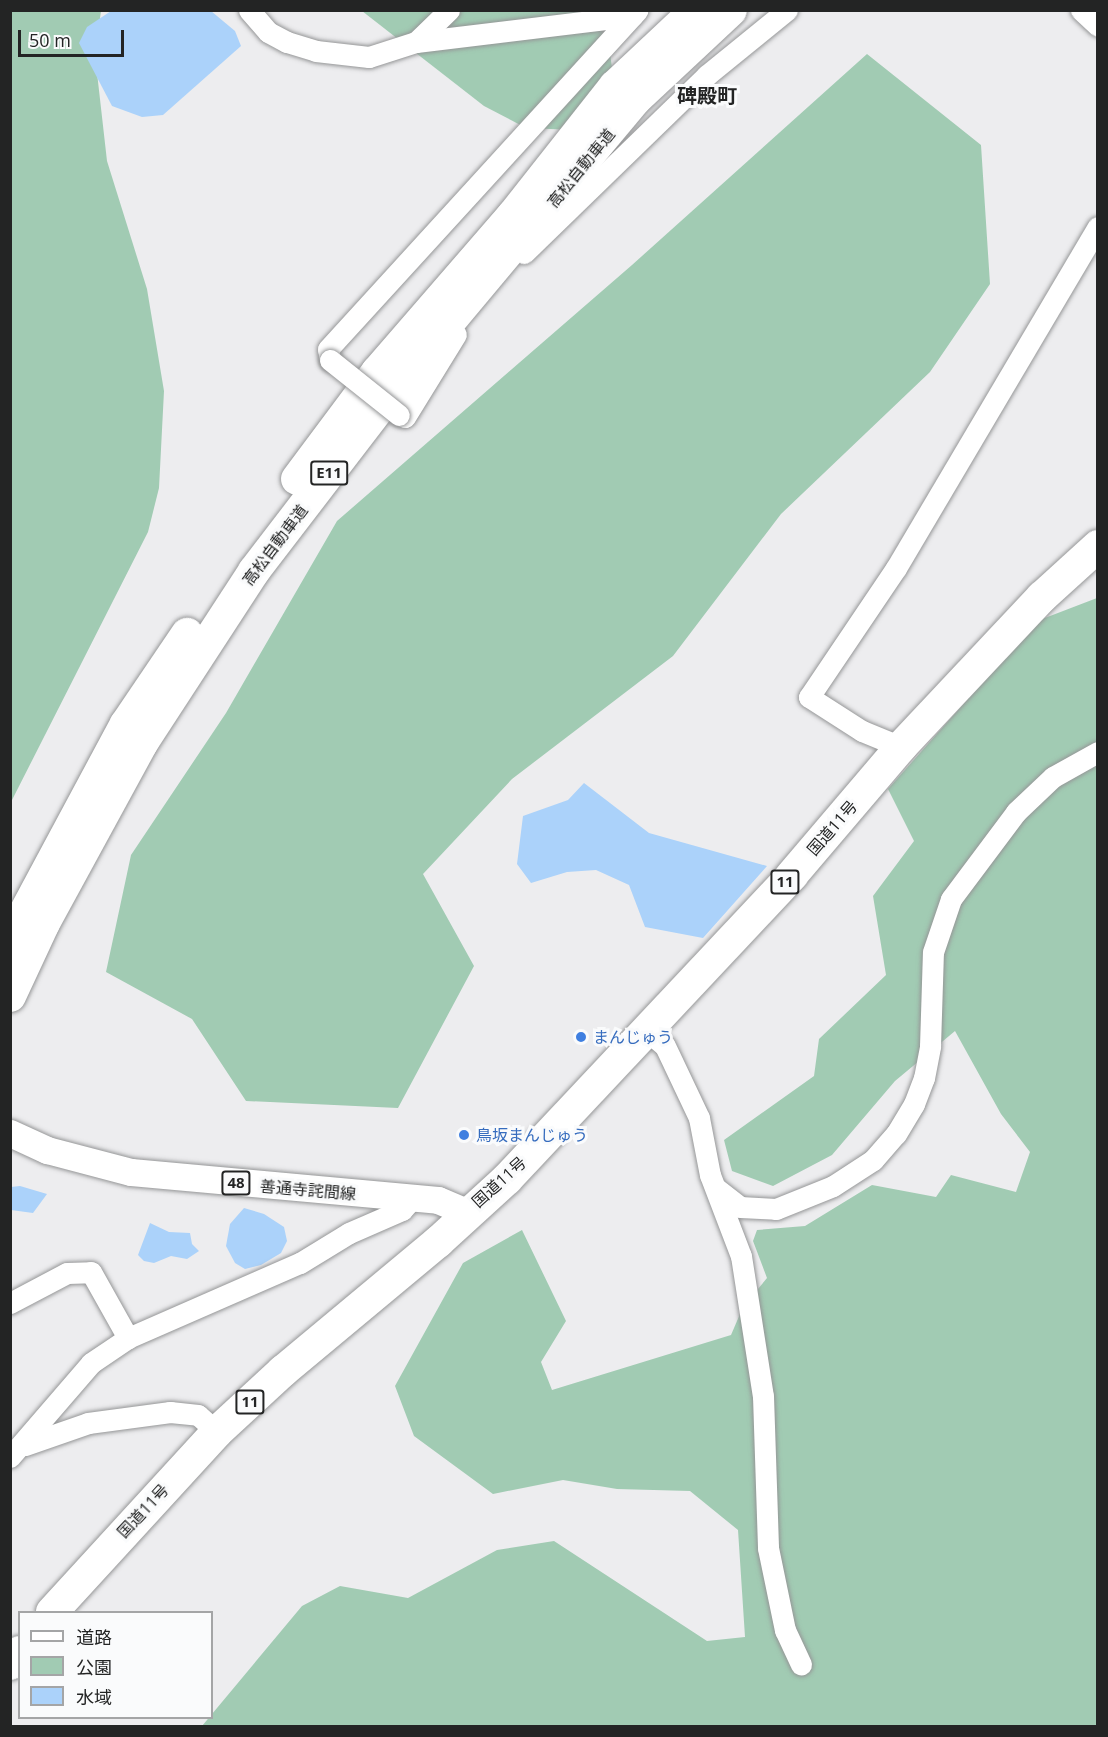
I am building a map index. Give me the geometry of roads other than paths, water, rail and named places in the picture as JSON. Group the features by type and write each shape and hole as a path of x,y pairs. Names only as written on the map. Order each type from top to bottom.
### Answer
{"highway":[{"name":"高松自動車道","path":"10,940 126,724 236,561 377,372 513,215 615,86 696,10"},
{"name":"高松自動車道","path":"10,996 44,923 142,743 254,571 395,387 636,99 731,10"},
{"name":"国道11号","path":"53,1611 218,1432 348,1314 438,1242 466,1212 507,1179 792,875 901,747 1042,597 1098,546"}],"main road":[{"name":"善通寺詫間線","path":"12,1137 47,1150 131,1172 411,1200 438,1200 466,1212"}],"street":[{"path":"249,10 277,38 316,51 369,57 416,42 635,13"},
{"path":"416,42 449,10"},
{"path":"635,13 328,349 330,360 399,414 405,417 475,307 522,255 707,75 787,10"},
{"path":"1081,10 1098,27"},
{"path":"901,747 862,731 809,697 902,558 1098,227"},
{"path":"717,1189 740,1207 776,1209 833,1186 873,1160 896,1134 914,1104 924,1078 930,1046 933,952 951,899 1016,812 1053,777 1098,752"},
{"path":"647,1031 665,1046 699,1118 710,1176 717,1189 741,1256 755,1326 762,1396 768,1548 785,1630 801,1665"},
{"path":"18,1451 91,1363 128,1338 300,1263 349,1233 402,1210 411,1200"},
{"path":"10,1303 67,1273 91,1272 128,1338"},
{"path":"18,1451 88,1423 170,1412 198,1415 218,1432"}],"water":[{"path":"111,11 211,11 235,31 241,46 163,115 142,117 112,106 79,43 87,27"},
{"path":"584,783 649,833 767,866 703,938 645,927 629,885 596,870 567,872 531,883 517,864 523,816 568,800"},
{"path":"20,1186 47,1194 33,1213 11,1210 11,1187"},
{"path":"244,1208 264,1214 284,1227 287,1241 281,1253 261,1265 245,1269 235,1263 226,1246 230,1224"},
{"path":"150,1223 169,1232 190,1233 192,1244 199,1251 187,1259 171,1256 154,1263 144,1261 138,1255"}],"place":[{"name":"まんじゅう","path":"581,1037"},
{"name":"鳥坂まんじゅう","path":"464,1135"}],"district":[{"name":"碑殿町","path":"707,95"}]}
